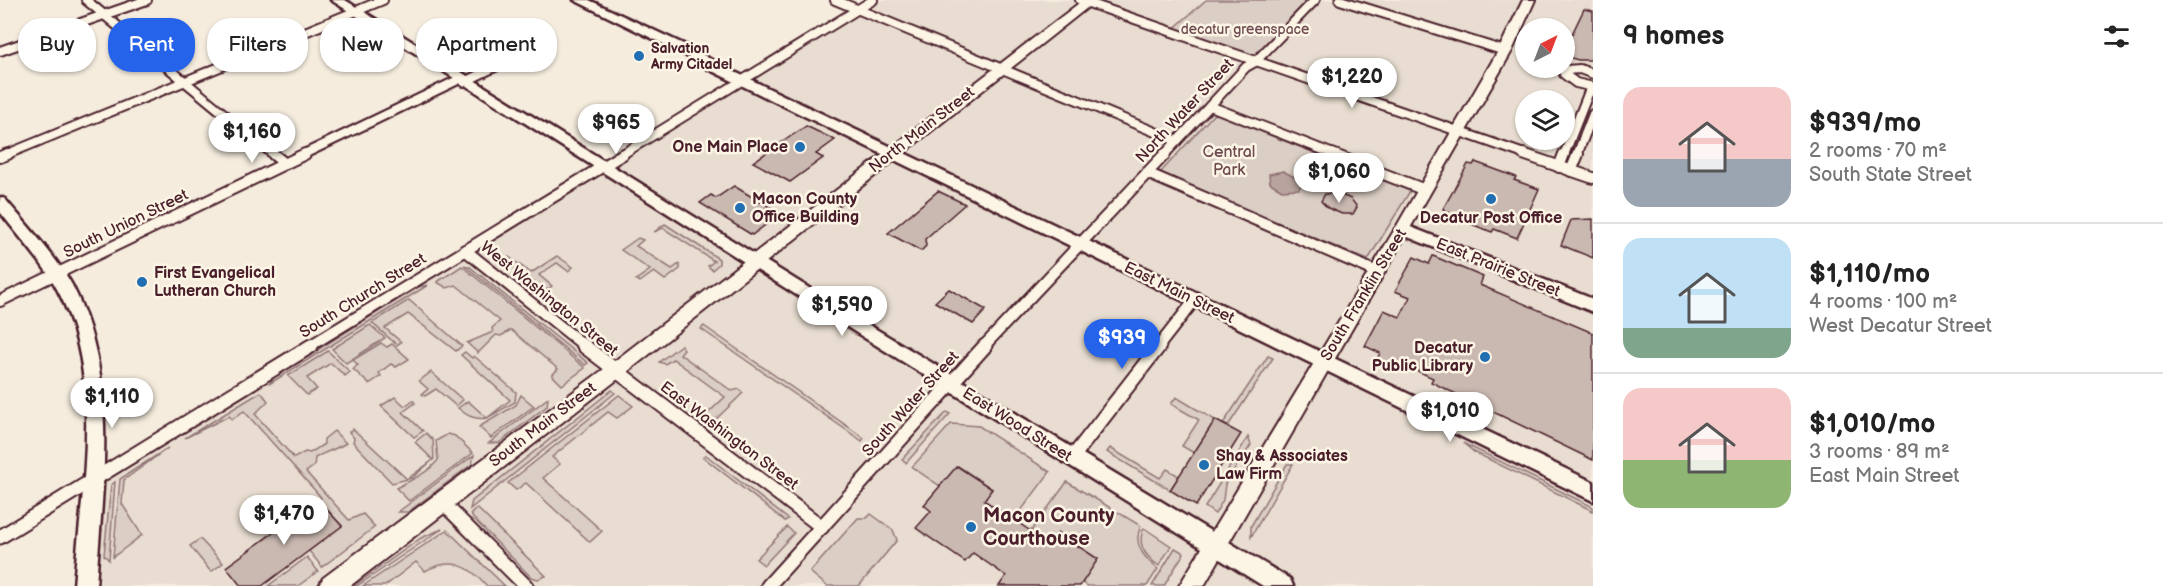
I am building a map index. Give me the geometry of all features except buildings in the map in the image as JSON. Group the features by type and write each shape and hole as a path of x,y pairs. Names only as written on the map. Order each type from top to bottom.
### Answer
{"main road":[{"name":"South Franklin Street","path":"1521,18 1529,0"},
{"path":"1534,18 1543,0"},
{"name":"North Main Street","path":"754,261 1086,1"},
{"name":"South Franklin Street","path":"1191,586 1403,229 1515,31"},
{"name":"South Main Street","path":"331,586 615,371 754,261"}],"street":[{"path":"86,0 284,163"},
{"path":"0,51 147,0"},
{"name":"East Wood Street","path":"337,0 950,383 1282,586"},
{"path":"0,157 383,0"},
{"name":"East Main Street","path":"580,0 744,78 1194,301 1324,361 1593,492"},
{"path":"835,0 1177,141"},
{"name":"South Church Street","path":"0,537 873,0"},
{"name":"North Water Street","path":"1080,245 1246,67 1255,62 1314,0"},
{"path":"1340,0 1505,51"},
{"path":"1086,1 1255,62 1593,178"},
{"path":"1559,167 1588,94 1593,88 1573,82 1564,72 1573,69 1593,74"},
{"name":"South Union Street","path":"0,301 284,163 480,72"},
{"path":"1209,106 1425,190"},
{"path":"1571,171 1593,114"},
{"path":"1147,173 1377,272"},
{"path":"0,202 57,274 72,300 86,342 93,382 91,481 85,586"},
{"name":"East Prairie Street","path":"1403,229 1593,306"},
{"name":"South Water Street","path":"768,586 950,383 1080,245"},
{"name":"West Washington Street","path":"465,250 615,371"},
{"path":"1072,458 1194,301"},
{"name":"East Washington Street","path":"615,371 822,527"},
{"path":"442,502 526,586"}],"shaded area":[{"path":"881,0 1593,0 1593,586 92,586 97,482"},
{"path":"1283,171 1298,179 1301,185 1299,189 1282,190 1270,183 1269,174"}],"green space":[{"name":"decatur greenspace","path":"1206,0 1315,0 1255,62 1170,32"},
{"name":"Central Park","path":"1217,114 1410,191 1368,260 1230,203 1221,202 1160,173 1213,115"},
{"path":"665,224 719,259 719,264 712,270 708,266 714,261 663,228 654,232"},
{"path":"638,238 643,240 636,246 672,269 679,264 680,269 665,280 654,272 640,282 636,280 650,270 621,250"},
{"path":"557,256 573,267 568,271 557,263 539,275 552,286 545,291 503,259 509,257 531,273"},
{"path":"464,265 470,267 588,363 585,365"},
{"path":"462,266 585,368 562,385 552,375 558,369 511,330 501,336 496,335 478,353 467,343 493,332 492,328 500,321 456,285 447,288 437,282"},
{"path":"428,285 269,384 274,377 418,287"},
{"path":"409,300 462,346 456,351 408,314 385,328 401,342 397,345 372,323"},
{"path":"370,325 385,338 346,363 332,349"},
{"path":"704,326 864,438 862,441 701,329"},
{"path":"381,343 387,347 392,344 409,359 396,367 391,364 379,373 381,376 369,384 353,369 358,365 353,360"},
{"path":"681,345 684,349 680,354 732,391 739,389 743,393 714,421 706,415 725,397 673,359 665,364 659,362"},
{"path":"328,351 350,372 345,376 331,363 307,378 317,389 307,395 288,376"},
{"path":"465,352 472,358 474,356 516,392 515,402 487,418 510,400 461,355"},
{"path":"1268,356 1273,358 1228,426 1223,424"},
{"path":"431,372 463,400 456,406 436,389 425,396 422,394 428,389 419,381"},
{"path":"612,390 615,393 470,509 472,501"},
{"path":"261,392 268,401 255,414 294,458 305,452 310,453 324,444 324,439 334,431 346,443 315,458 314,466 306,472 349,520 363,514 375,527 322,567 309,551 342,526 318,500 321,498 319,495 244,411 232,419 229,416 185,438"},
{"path":"521,395 534,406 491,438 479,427 516,405"},
{"path":"619,395 633,406 617,418 608,412 552,457 560,464 543,478 602,531 590,542 526,483 516,490 508,483"},
{"path":"395,397 405,406 413,400 415,403 403,412 423,431 414,437 381,406"},
{"path":"1176,397 1215,420 1194,453 1182,446 1199,420 1171,404"},
{"path":"548,398 547,406 499,443 489,443"},
{"path":"468,401 487,418 471,417 458,408"},
{"path":"947,412 950,414 906,463 902,459"},
{"path":"951,424 979,426 1050,472 1014,520 984,500 992,489 958,466 940,486 912,467"},
{"path":"353,429 407,479 432,461 412,478 392,483 353,442 354,438 349,432"},
{"path":"426,433 433,440 433,460 415,442"},
{"path":"448,434 455,436 473,453 409,501 396,488 434,465 438,460 436,441"},
{"path":"1248,437 1251,445 1225,484 1223,500 1215,514 1205,507"},
{"path":"1463,443 1593,507 1593,511 1474,452"},
{"path":"168,448 124,480 122,504 142,535 113,557 120,479"},
{"path":"1110,448 1160,478 1167,469 1179,476 1170,490 1107,452"},
{"path":"474,455 472,464 408,512 398,512"},
{"path":"706,455 788,519 785,521 703,457"},
{"path":"1287,464 1293,464 1251,537 1251,526"},
{"path":"115,482 109,560 104,555 111,485"},
{"path":"1067,482 1141,526 1139,545 1148,560 1158,569 1147,586 1087,586 1082,582 1097,559 1058,533 1050,544 1031,531"},
{"path":"477,508 546,576 538,579 531,577 473,518 471,514"},
{"path":"871,514 893,530 897,540 859,586 827,586 810,572 858,518 867,518"},
{"path":"787,527 794,533 764,565 756,559"},
{"path":"1144,528 1171,546 1159,566 1150,559 1142,545"},
{"path":"442,529 357,586 354,586 421,538"},
{"path":"447,530 505,586 487,586 473,573 459,565 443,564 425,571 416,562 385,586 363,586"},
{"path":"200,539 223,563 211,572 190,546"},
{"path":"1175,548 1184,553 1164,586 1152,586"},
{"path":"307,557 318,571 298,586 268,586"}],"place":[{"name":"Salvation Army Citadel","path":"639,56"},
{"name":"One Main Place","path":"800,147"},
{"name":"Decatur Post Office","path":"1491,199"},
{"name":"Macon County Office Building","path":"740,208"},
{"name":"First Evangelical Lutheran Church","path":"142,282"},
{"name":"Decatur Public Library","path":"1485,357"},
{"name":"Shay & Associates Law Firm","path":"1204,465"},
{"name":"Macon County Courthouse","path":"971,527"}]}
